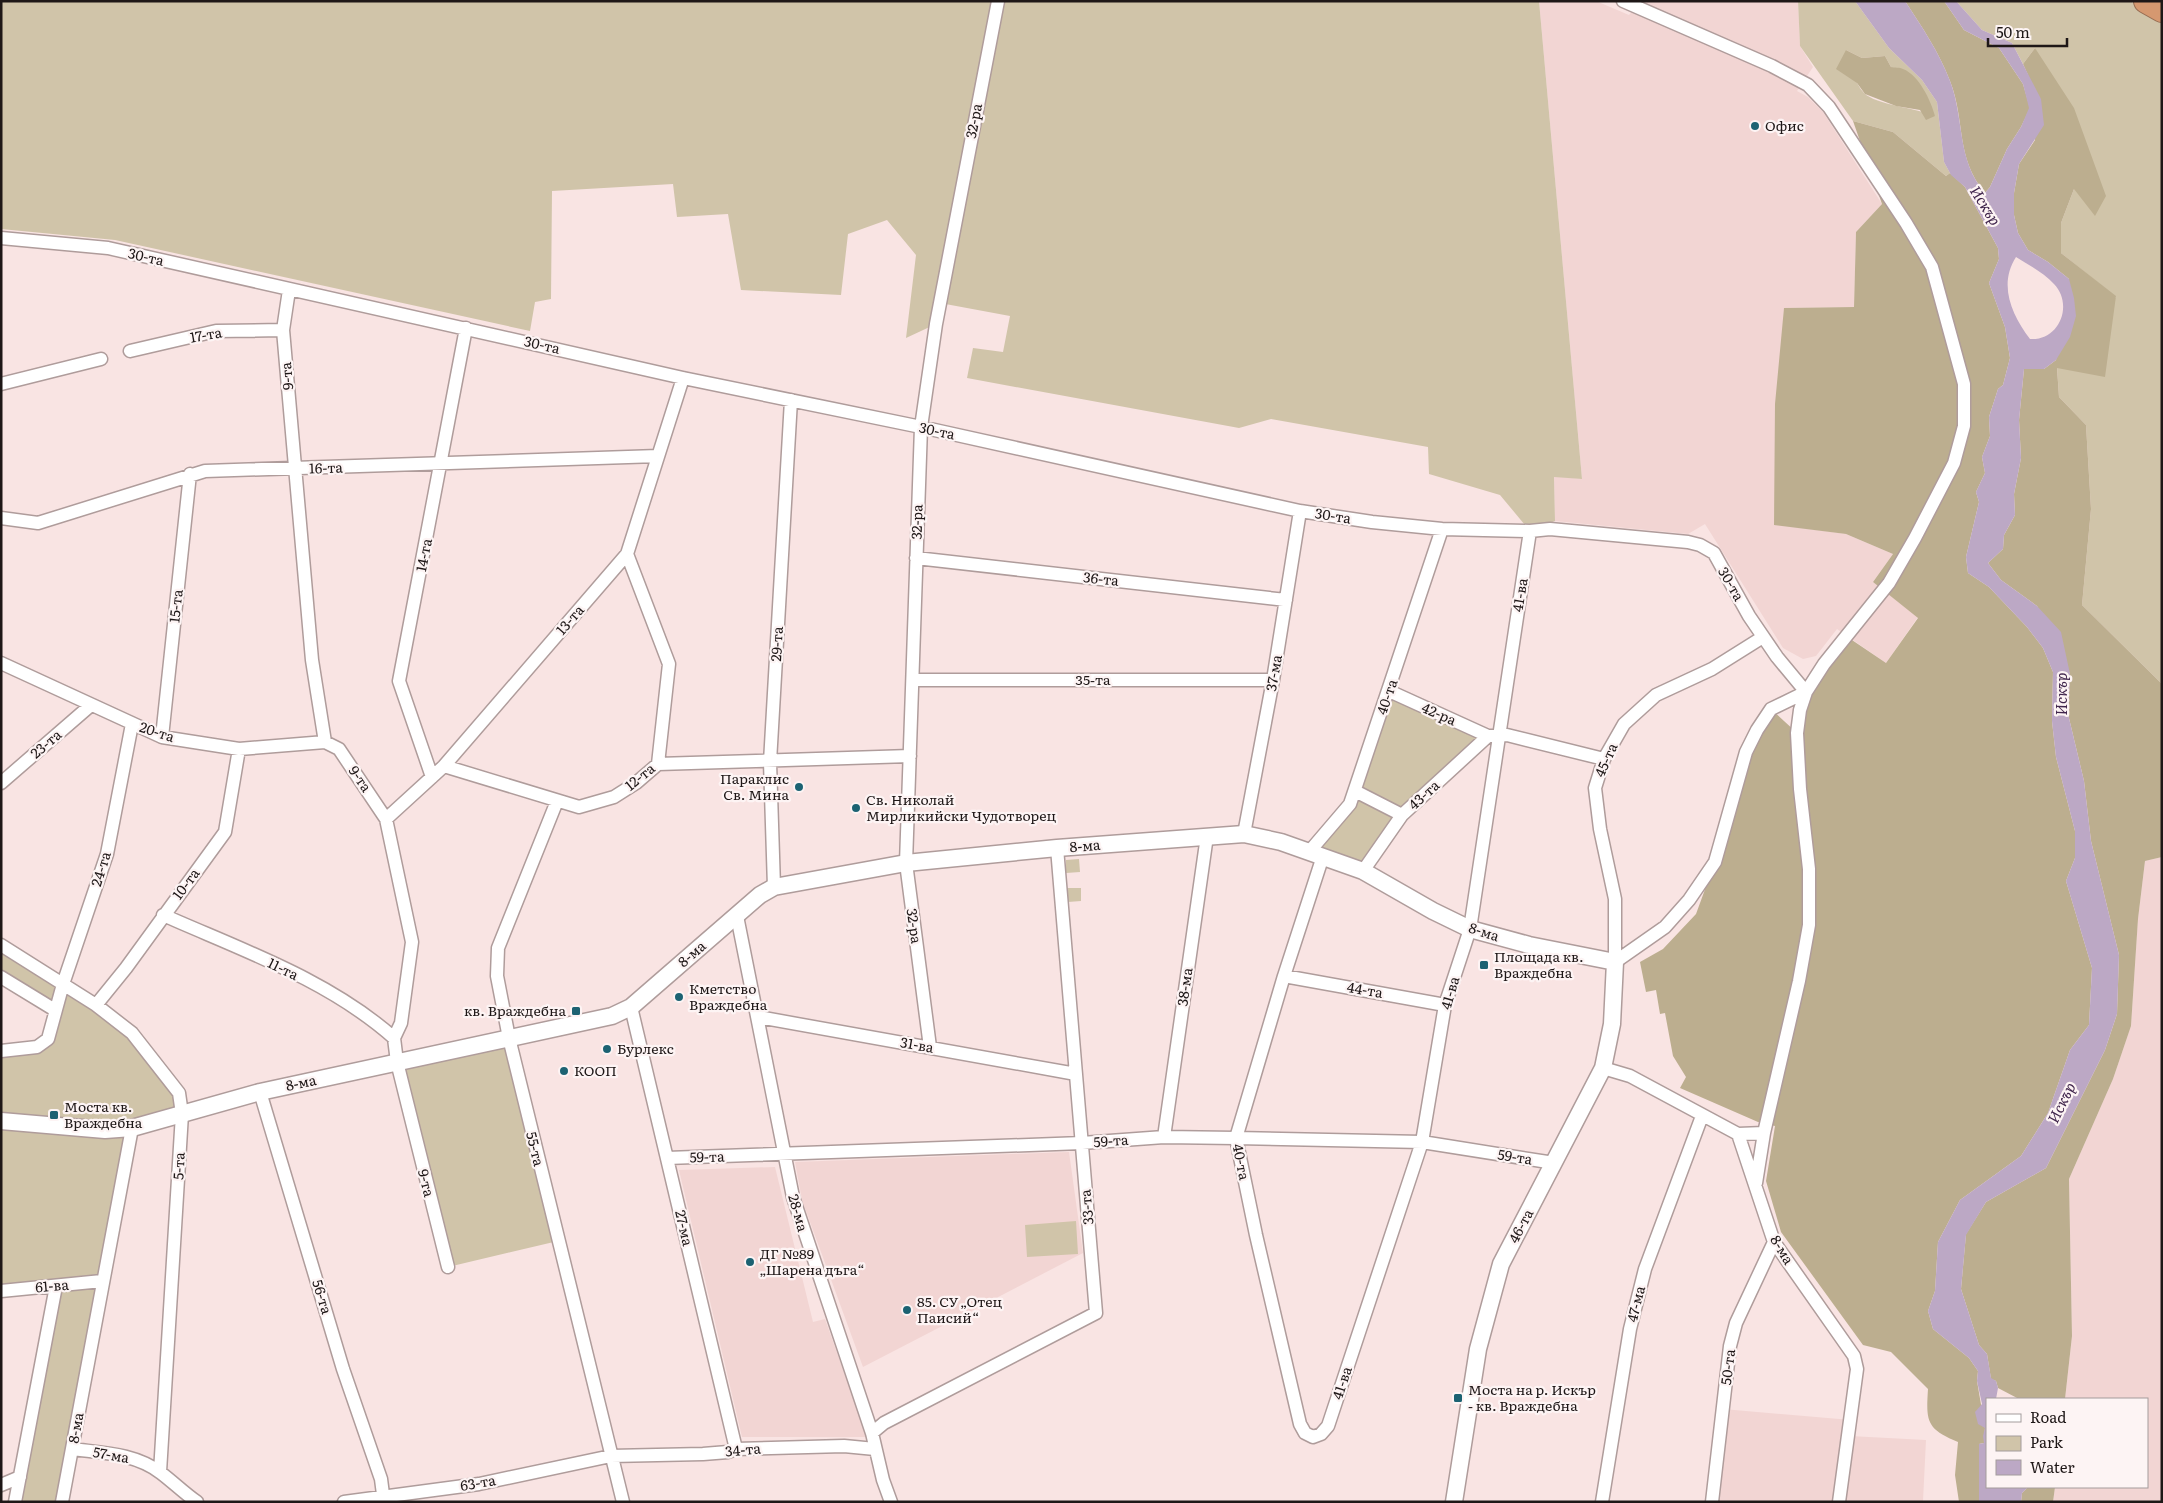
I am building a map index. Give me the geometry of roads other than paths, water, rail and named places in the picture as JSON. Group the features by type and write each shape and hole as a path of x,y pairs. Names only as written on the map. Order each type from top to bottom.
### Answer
{"highway":[{"path":"2146,1 2162,10"}],"street":[{"name":"32-ра","path":"930,1047 906,863 922,428 935,333 998,1"},
{"path":"1624,1 1780,70 1808,85 1829,107 1906,222 1932,267 1964,384 1964,426 1954,462 1942,488 1888,583 1824,664 1806,692 1800,710 1797,733 1800,789 1809,869 1809,924 1764,1133 1756,1183"},
{"name":"30-та","path":"1,238 108,248 683,378 1300,511 1372,522 1442,529 1530,531 1550,529 1688,542 1700,545 1714,553 1763,637 1806,692"},
{"name":"9-та","path":"289,290 283,330 312,660 325,742 339,749 386,819 412,942 402,1023 394,1038 397,1062 448,1267"},
{"name":"14-та","path":"432,777 399,681 442,465 466,328"},
{"name":"17-та","path":"130,351 216,331 283,330"},
{"path":"1,384 101,359"},
{"name":"13-та","path":"386,819 444,766 627,554 683,378"},
{"name":"29-та","path":"774,887 770,762 791,400"},
{"name":"16-та","path":"1,518 38,523 190,474 205,471 442,465 658,456"},
{"name":"15-та","path":"162,737 190,474"},
{"name":"37-ма","path":"1244,834 1273,680 1300,511"},
{"name":"40-та","path":"1313,1437 1305,1433 1300,1424 1256,1235 1236,1138 1284,976 1316,854 1350,804 1442,529"},
{"name":"41-ва","path":"1313,1437 1321,1434 1328,1426 1422,1142 1445,1004 1470,929 1493,736 1530,531"},
{"name":"12-та","path":"550,814 614,797 636,783 658,764 669,664 627,554"},
{"name":"36-та","path":"916,558 1286,600"},
{"name":"45-та","path":"1615,962 1615,900 1600,829 1595,788 1604,759 1624,724 1656,695 1712,669 1763,637"},
{"name":"20-та","path":"1,663 162,737 239,749 325,742"},
{"name":"35-та","path":"913,680 1273,680"},
{"name":"42-ра","path":"1389,691 1493,736 1508,735 1604,759"},
{"path":"1615,962 1665,927 1690,900 1715,862 1746,752 1758,730 1770,709 1806,692"},
{"name":"23-та","path":"1,783 91,705"},
{"name":"24-та","path":"55,1010 107,854 132,724"},
{"name":"43-та","path":"1364,871 1402,815 1493,736"},
{"name":"10-та","path":"96,1005 126,968 163,914 226,832 239,749"},
{"path":"658,764 770,762 910,756"},
{"path":"444,766 579,807"},
{"path":"1355,791 1402,815"},
{"name":"55-та","path":"557,800 498,948 497,976 509,1038 623,1502"},
{"name":"8-ма","path":"62,1502 132,1128 260,1092 612,1016 631,1007 760,895 774,887 906,863 1057,848 1244,834 1316,854 1364,871 1433,911 1470,929 1529,945 1615,962"},
{"name":"38-ма","path":"1164,1137 1207,836"},
{"name":"33-та","path":"872,1433 884,1423 1096,1312 1057,848"},
{"name":"11-та","path":"163,914 281,967 322,989 381,1026 394,1038"},
{"name":"28-ма","path":"736,916 758,1017 793,1198 872,1433 875,1449 892,1502"},
{"name":"5-та","path":"1,946 96,1005 132,1033 179,1093 182,1114 160,1472"},
{"name":"46-та","path":"1454,1502 1478,1349 1501,1264 1602,1068 1612,1024 1615,962"},
{"name":"44-та","path":"1284,976 1445,1004"},
{"path":"1,977 55,1010 48,1039 37,1047 1,1051"},
{"name":"27-ма","path":"631,1007 736,1449"},
{"name":"31-ва","path":"758,1017 1076,1074"},
{"path":"1602,1068 1630,1076 1738,1134 1764,1133"},
{"name":"56-та","path":"260,1092 343,1368 381,1479 383,1499"},
{"name":"47-ма","path":"1602,1502 1630,1329 1645,1269 1702,1116"},
{"path":"1,1121 105,1130 132,1128"},
{"name":"8-ма","path":"1738,1134 1756,1183 1774,1242 1854,1356 1858,1369 1839,1502"},
{"name":"59-та","path":"667,1158 1082,1143 1164,1137 1422,1142 1554,1163"},
{"name":"50-та","path":"1712,1502 1730,1346 1736,1322 1774,1242"},
{"name":"61-ва","path":"1,1291 102,1281"},
{"path":"15,1502 56,1286"},
{"name":"34-та","path":"611,1456 703,1454 728,1452 736,1449 844,1446 875,1449"},
{"name":"57-ма","path":"72,1449 127,1456 160,1472 178,1489 197,1502"},
{"name":"63-та","path":"344,1502 383,1499 479,1484 611,1456"},
{"path":"1,1485 20,1477"}],"water":[{"name":"Искър","path":"1855,1 1905,1 1930,40 1946,70 1955,96 1969,167 1985,193 1990,187 2007,149 2021,127 2029,108 2023,84 1999,48 1964,30 1944,1 1956,1 1982,30 2012,43 2041,99 2044,125 2019,164 2014,193 2014,215 2018,233 2028,250 2048,262 2069,279 2076,316 2070,337 2056,360 2044,369 2024,369 2019,420 2021,458 2014,494 2015,515 2004,535 2003,549 1988,563 2001,580 2037,606 2061,632 2070,674 2068,714 2084,781 2091,841 2119,955 2117,1014 2105,1050 2046,1168 1986,1202 1966,1235 1961,1289 1979,1345 1987,1354 1991,1378 1996,1381 1998,1388 1996,1398 1986,1398 1986,1488 2027,1488 2022,1493 2021,1502 1979,1502 1979,1444 1984,1443 1985,1428 1978,1424 1975,1412 1982,1404 1977,1381 1978,1371 1969,1358 1933,1329 1928,1311 1935,1291 1938,1242 1960,1200 2021,1156 2048,1113 2070,1050 2089,1025 2092,968 2066,881 2075,858 2075,831 2056,757 2052,721 2053,672 2043,648 2027,627 1989,587 1968,573 1966,557 1979,502 1976,492 1985,473 1982,457 1990,436 1989,417 1998,389 2003,385 2010,358 2005,327 1989,283 1999,259 1998,248 1965,187 1951,175 1944,162 1937,102 1922,80 1889,48","holes":["2016,257 2041,273 2060,292 2063,311 2056,328 2049,334 2040,338 2030,339 2013,310 2008,289 2008,278"]}],"place":[{"name":"Офис","path":"1755,126"},
{"name":"Параклис Св. Мина","path":"799,787"},
{"name":"Св. Николай Мирликийски Чудотворец","path":"856,808"},
{"name":"Площада кв. Враждебна","path":"1484,965"},
{"name":"Кметство Враждебна","path":"679,997"},
{"name":"кв. Враждебна","path":"576,1011"},
{"name":"Бурлекс","path":"607,1049"},
{"name":"КООП","path":"564,1071"},
{"name":"Моста кв. Враждебна","path":"54,1115"},
{"name":"ДГ №89 „Шарена дъга“","path":"750,1262"},
{"name":"85. СУ „Отец Паисий“","path":"907,1310"},
{"name":"Моста на р. Искър - кв. Враждебна","path":"1458,1398"}]}
